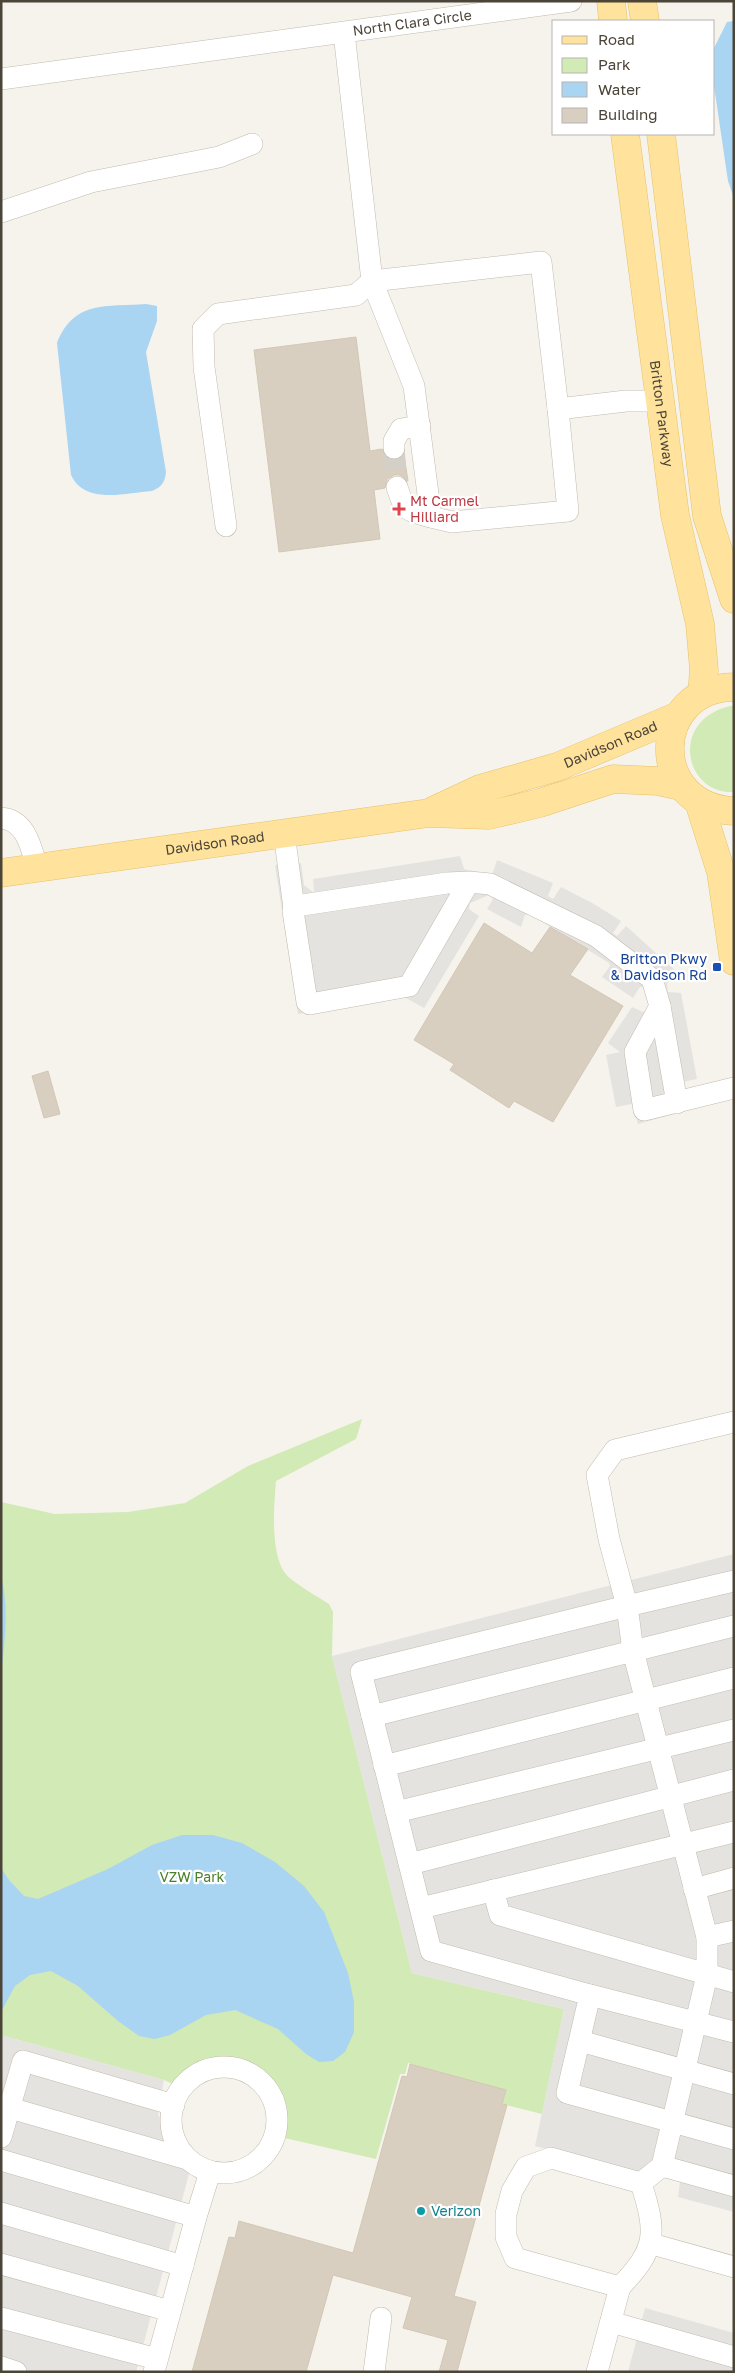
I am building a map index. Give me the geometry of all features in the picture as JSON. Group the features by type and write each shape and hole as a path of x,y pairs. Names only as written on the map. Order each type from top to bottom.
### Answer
{"main road":[{"path":"611,1 613,20"},
{"path":"642,1 645,20"},
{"name":"Britton Parkway","path":"625,135 659,401 676,515 700,624 704,670 702,694"},
{"path":"661,135 707,516 734,599"},
{"path":"734,687 721,687 702,694 689,704 678,716 672,729 669,744 670,759 674,773 690,794 721,872 734,961"},
{"name":"Davidson Road","path":"429,813 480,789 557,767 678,716"},
{"name":"Davidson Road","path":"1,873 429,813 489,815 540,803 613,779 658,781 690,794 718,810 734,811"}],"street":[{"name":"North Clara Circle","path":"1,79 344,34 571,1"},
{"path":"344,34 372,280 414,386 431,517"},
{"path":"1,212 91,182 220,157 252,144"},
{"path":"226,526 204,367 203,329 218,314 356,296 372,280 541,262 568,511 452,522 412,512 403,506 397,487"},
{"path":"558,408 626,401 659,401"},
{"path":"394,448 394,441 401,429 420,426"},
{"path":"1,818 17,822 28,837 38,867"},
{"path":"284,833 306,1002 310,1004 409,986 469,882"},
{"path":"294,908 437,885 469,882 490,884 596,936 652,979 660,1006 677,1103"},
{"path":"660,1006 635,1052 643,1109 646,1111 734,1088"},
{"path":"642,2183 662,2166 707,1975 707,1937 633,1651 626,1606 609,1540 597,1475 615,1450 734,1422"},
{"path":"734,1581 361,1672 431,1951 734,2032"},
{"path":"372,1716 734,1626"},
{"path":"384,1766 734,1678"},
{"path":"396,1812 734,1730"},
{"path":"410,1864 734,1780"},
{"path":"421,1908 734,1832"},
{"path":"694,1889 734,1878"},
{"path":"493,1890 500,1915 734,1982"},
{"path":"707,1937 734,1931"},
{"path":"590,1995 567,2093 734,2139"},
{"path":"580,2041 734,2084"},
{"path":"1,2137 23,2061 174,2105"},
{"path":"10,2108 187,2159 210,2172 236,2173 252,2166 267,2153 276,2136 278,2116 267,2088 253,2075 243,2070 220,2066 206,2069 192,2077 181,2088 174,2105 171,2129 175,2143 187,2159"},
{"path":"620,2287 515,2258 506,2237 506,2214 512,2190 526,2167 550,2158 642,2183"},
{"path":"1,2160 196,2217"},
{"path":"662,2166 734,2186"},
{"path":"1,2318 156,2365 210,2172"},
{"path":"597,2372 620,2287 633,2274 652,2244 650,2212 642,2183"},
{"path":"1,2213 183,2266"},
{"path":"652,2244 734,2267"},
{"path":"1,2264 170,2311"},
{"path":"374,2372 381,2318"},
{"path":"610,2322 734,2357"},
{"path":"1,2367 16,2372"}],"green space":[{"path":"734,706 734,792 717,790 704,782 695,770 690,756 691,741 698,726 710,714"},
{"name":"VZW Park","path":"362,1419 356,1439 276,1481 275,1541 280,1564 285,1573 299,1585 329,1604 333,1612 332,1656 412,1973 564,2009 542,2114 502,2104 506,2090 408,2063 405,2074 400,2074 376,2159 276,2136 278,2116 270,2093 252,2076 230,2067 206,2070 189,2080 181,2088 164,2080 4,2036 1,2044 1,1502 55,1514 128,1512 185,1503 248,1466"}],"shaded area":[{"path":"460,856 464,869 492,875 497,860 553,883 548,896 553,899 561,887 594,904 621,921 613,933 617,936 626,926 677,972 667,983 668,992 681,993 697,1079 682,1082 684,1089 722,1101 638,1124 632,1104 616,1107 606,1055 620,1052 608,1043 632,1007 643,1012 646,1011 650,1001 647,992 643,987 640,987 633,998 602,977 610,966 609,963 530,914 525,915 521,927 487,909 493,899 489,895 470,903 469,909 479,916 424,1008 406,998 399,997 298,1014 275,865 301,863 304,885 314,893 313,879"},
{"path":"734,1554 734,2212 678,2197 680,2182 535,2146 564,2009 412,1973 332,1656"},
{"path":"4,2036 164,2080 158,2114 189,2174 136,2372 1,2372 1,2044"},
{"path":"645,2308 734,2333 734,2372 628,2372"}],"water":[{"path":"734,21 734,198 728,181 715,93 715,46 727,22"},
{"path":"146,304 157,306 157,321 146,352 166,472 165,479 160,486 152,491 118,495 96,494 77,484 71,475 57,343 72,319 93,308"},
{"path":"1,1576 6,1612 1,1673"},
{"path":"182,1835 213,1835 242,1843 275,1862 304,1886 324,1912 348,1973 354,2002 354,2032 345,2052 333,2061 319,2062 306,2054 278,2029 235,2010 206,2015 170,2035 155,2039 139,2036 118,2021 78,1986 51,1971 30,1975 15,1986 1,2012 1,1868 24,1896 38,1899 108,1869 152,1845"}],"building":[{"path":"356,337 370,451 382,449 387,459 394,460 404,455 408,481 400,475 394,475 387,479 385,488 374,490 380,539 279,552 254,350"},
{"path":"484,923 532,953 550,927 588,949 570,975 623,1006 553,1122 514,1101 509,1108 450,1070 454,1064 414,1040"},
{"path":"48,1071 60,1114 44,1118 32,1076"},
{"name":"Verizon","path":"410,2064 506,2090 502,2104 507,2105 454,2296 476,2302 457,2372 439,2372 448,2340 403,2328 412,2297 333,2275 306,2372 192,2372 229,2237 235,2238 239,2221 353,2253 402,2076 407,2077"}],"tunnel":[{"path":"394,448 397,487"}],"place":[{"name":"Mt Carmel Hilliard","path":"399,509"},
{"name":"Britton Pkwy & Davidson Rd","path":"717,967"},
{"name":"Verizon","path":"421,2211"}]}
